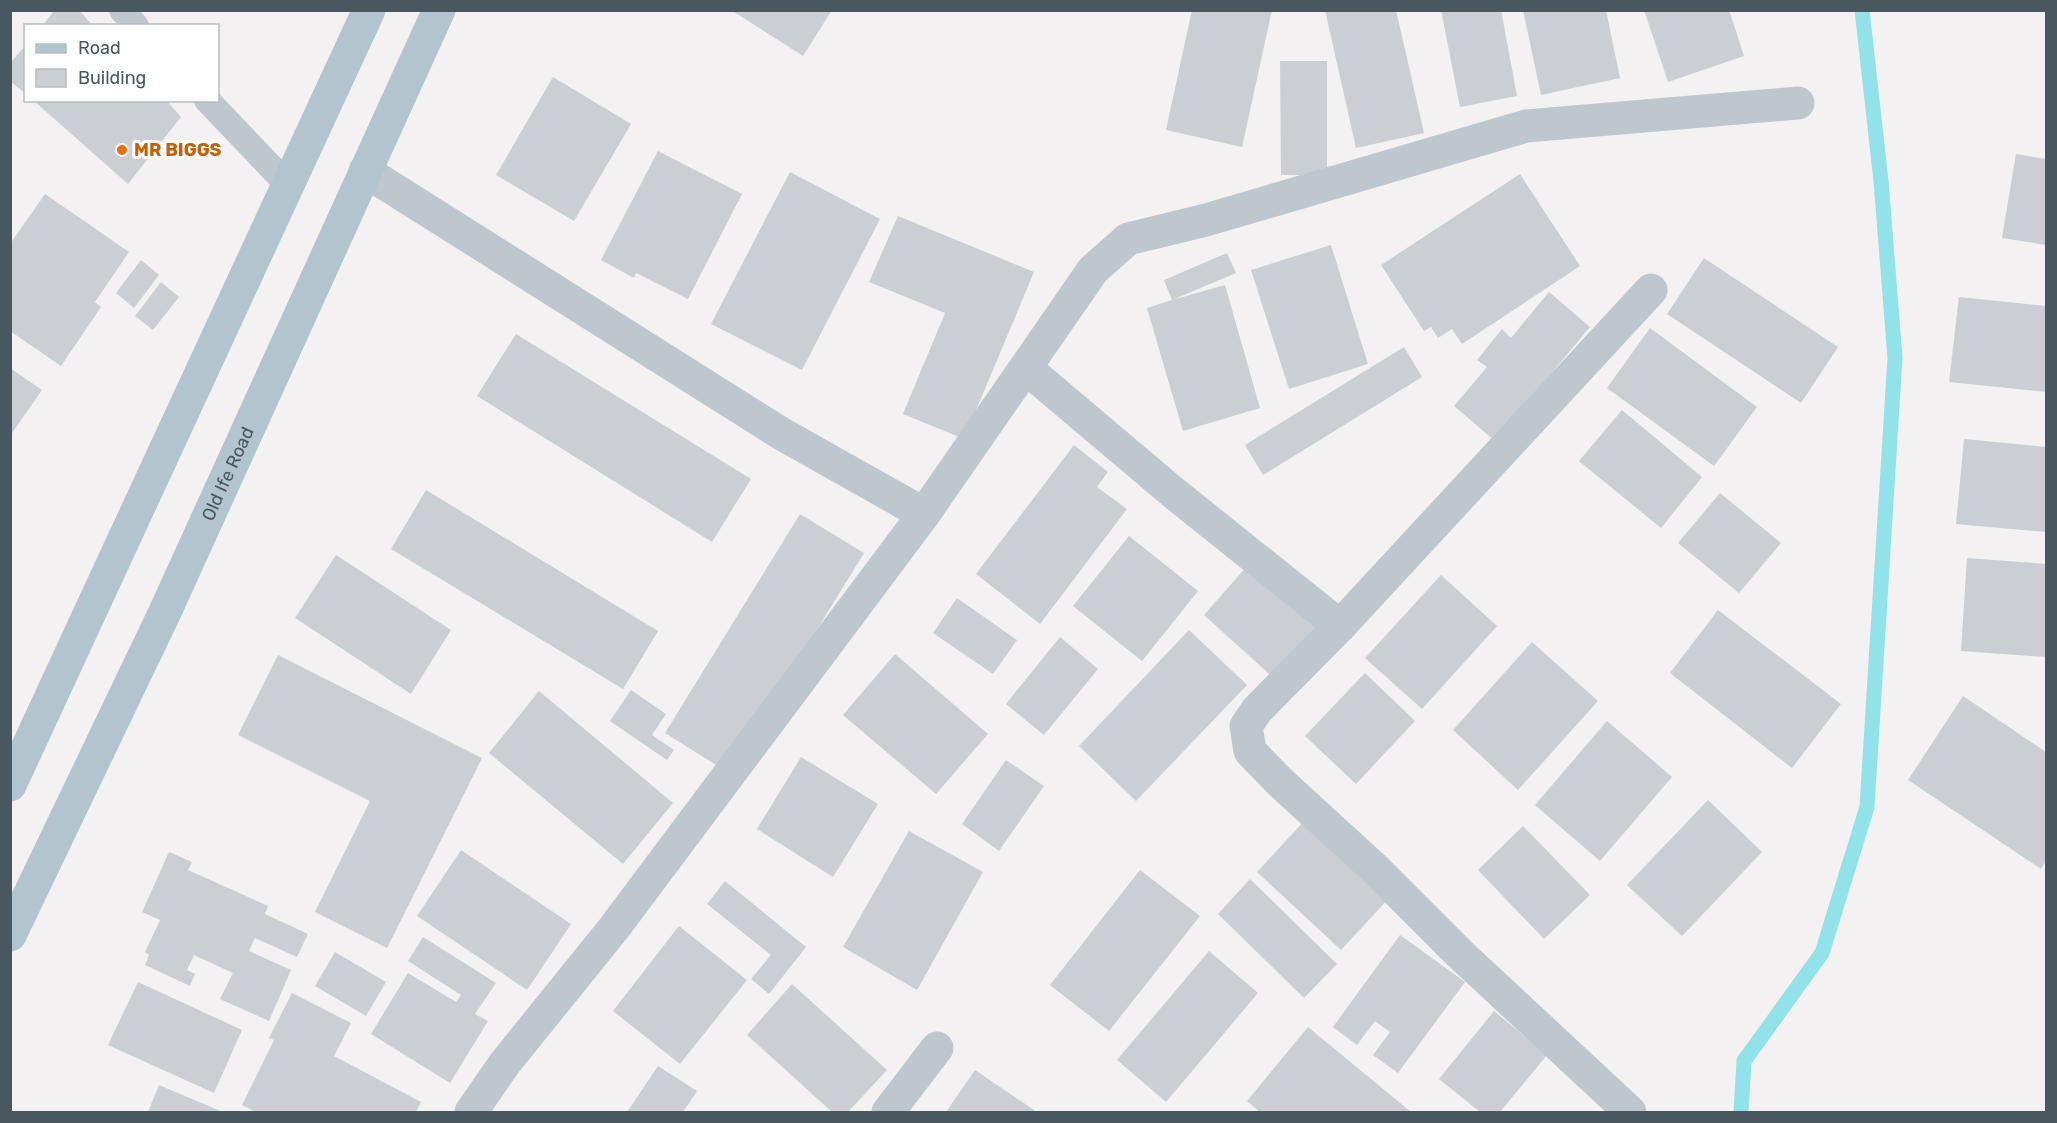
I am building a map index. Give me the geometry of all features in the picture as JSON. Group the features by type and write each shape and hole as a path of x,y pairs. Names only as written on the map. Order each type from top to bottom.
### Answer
{"main road":[{"path":"10,785 369,10"},
{"name":"Old Ife Road","path":"10,935 164,614 438,10"}],"street":[{"path":"471,1113 506,1063 614,928 924,514 1093,270 1128,239 1206,220 1526,126 1798,103"},
{"path":"365,171 782,434 924,514"},
{"path":"1630,1113 1459,953 1374,868 1280,782 1250,751 1246,726 1257,710 1340,626 1651,290"},
{"path":"1026,368 1175,494 1340,626"},
{"path":"888,1113 937,1047"}],"lane":[{"path":"122,10 134,24"},
{"path":"209,102 289,186"}],"building":[{"path":"55,10 79,10 91,24 44,24"},
{"path":"731,10 832,10 803,56"},
{"path":"1192,10 1272,10 1242,147 1166,130"},
{"path":"1325,10 1396,10 1424,133 1356,148"},
{"path":"1441,10 1501,10 1517,96 1460,107"},
{"path":"1523,10 1606,10 1620,78 1541,95"},
{"path":"1644,10 1729,10 1744,56 1668,82"},
{"path":"24,47 24,92 10,81 10,63"},
{"path":"1280,61 1327,61 1327,175 1281,175"},
{"path":"553,77 631,124 574,221 496,175"},
{"name":"MR BIGGS","path":"35,102 168,102 181,117 128,184"},
{"path":"658,151 742,194 688,299 636,273 634,278 601,260"},
{"path":"2016,154 2046,159 2046,245 2002,238"},
{"path":"790,172 880,219 802,370 711,324"},
{"path":"1520,174 1580,266 1462,344 1452,329 1438,338 1431,327 1424,331 1381,265"},
{"path":"45,194 129,252 95,302 101,307 61,366 10,331 10,244"},
{"path":"898,216 1034,272 964,439 903,414 945,313 869,282"},
{"path":"1331,245 1368,364 1289,389 1251,270"},
{"path":"1227,253 1236,273 1172,300 1164,280"},
{"path":"1704,258 1838,347 1801,403 1667,314"},
{"path":"141,260 159,275 134,308 116,293"},
{"path":"161,282 179,297 153,330 135,316"},
{"path":"1225,285 1260,408 1183,431 1147,308"},
{"path":"1549,292 1590,327 1495,441 1454,406 1487,367 1477,360 1502,329 1511,338"},
{"path":"1959,297 2046,306 2046,392 1949,382"},
{"path":"1650,328 1757,407 1714,466 1607,388"},
{"path":"516,334 751,479 712,542 477,396"},
{"path":"1404,347 1422,377 1263,475 1245,445"},
{"path":"10,368 42,390 10,436"},
{"path":"1622,410 1702,477 1661,528 1579,461"},
{"path":"1964,439 2046,447 2046,532 1956,524"},
{"path":"1074,445 1108,472 1097,487 1127,509 1040,624 976,574"},
{"path":"426,490 658,631 623,689 391,549"},
{"path":"1720,493 1781,543 1739,593 1678,543"},
{"path":"800,514 864,553 729,773 665,733"},
{"path":"1129,536 1198,591 1142,661 1073,606"},
{"path":"336,555 451,630 411,694 295,618"},
{"path":"1967,558 2046,564 2046,657 1961,651"},
{"path":"1248,565 1321,629 1276,680 1204,615"},
{"path":"1441,575 1497,626 1422,709 1365,658"},
{"path":"957,598 1017,640 993,674 933,633"},
{"path":"1718,610 1841,704 1792,768 1670,673"},
{"path":"1189,630 1247,685 1136,801 1079,746"},
{"path":"1060,637 1098,669 1044,735 1006,704"},
{"path":"1532,642 1598,701 1518,790 1453,730"},
{"path":"895,654 988,734 936,794 843,715"},
{"path":"278,655 482,758 387,948 315,912 370,801 238,735"},
{"path":"1365,673 1415,721 1356,784 1305,736"},
{"path":"631,690 666,714 652,735 674,750 667,760 610,721"},
{"path":"539,691 673,803 623,864 489,753"},
{"path":"1963,696 2046,752 2046,861 2041,869 1908,780"},
{"path":"1607,721 1672,777 1600,861 1535,805"},
{"path":"801,757 878,804 833,877 757,829"},
{"path":"1006,760 1044,786 999,851 962,824"},
{"path":"1708,800 1762,852 1682,936 1627,885"},
{"path":"1306,819 1391,896 1341,950 1257,872"},
{"path":"1523,826 1590,895 1544,939 1478,870"},
{"path":"909,831 983,872 917,990 843,947"},
{"path":"461,850 571,924 527,990 417,916"},
{"path":"169,852 192,862 188,870 268,906 265,914 308,934 297,957 255,938 249,951 291,970 269,1021 220,999 233,973 194,955 187,970 195,974 190,986 145,965 149,955 145,952 160,920 142,912"},
{"path":"1140,870 1200,916 1109,1031 1050,985"},
{"path":"1250,879 1337,964 1304,998 1218,914"},
{"path":"725,881 806,947 769,994 751,979 771,955 707,904"},
{"path":"679,926 747,980 680,1064 613,1011"},
{"path":"1400,935 1465,982 1398,1073 1373,1055 1390,1032 1375,1021 1357,1045 1333,1027"},
{"path":"423,937 496,983 475,1014 488,1021 450,1083 371,1034 408,973 456,1002 461,995 408,961"},
{"path":"1209,951 1258,993 1166,1102 1117,1060"},
{"path":"335,952 386,982 366,1016 315,986"},
{"path":"138,982 242,1030 214,1093 108,1045"},
{"path":"792,984 887,1070 848,1112 832,1112 747,1035"},
{"path":"292,993 351,1023 334,1056 421,1102 416,1112 256,1112 242,1105 274,1040 269,1038"},
{"path":"1494,1011 1547,1055 1500,1112 1480,1112 1439,1079"},
{"path":"1308,1027 1411,1112 1260,1112 1247,1101"},
{"path":"658,1066 697,1091 683,1112 627,1112"},
{"path":"975,1070 1037,1112 946,1112"},
{"path":"159,1085 223,1112 148,1112"}],"waterway":[{"path":"1741,1112 1744,1061 1822,953 1867,807 1895,358 1881,181 1862,10"}],"place":[{"name":"MR BIGGS","path":"122,150"}]}
